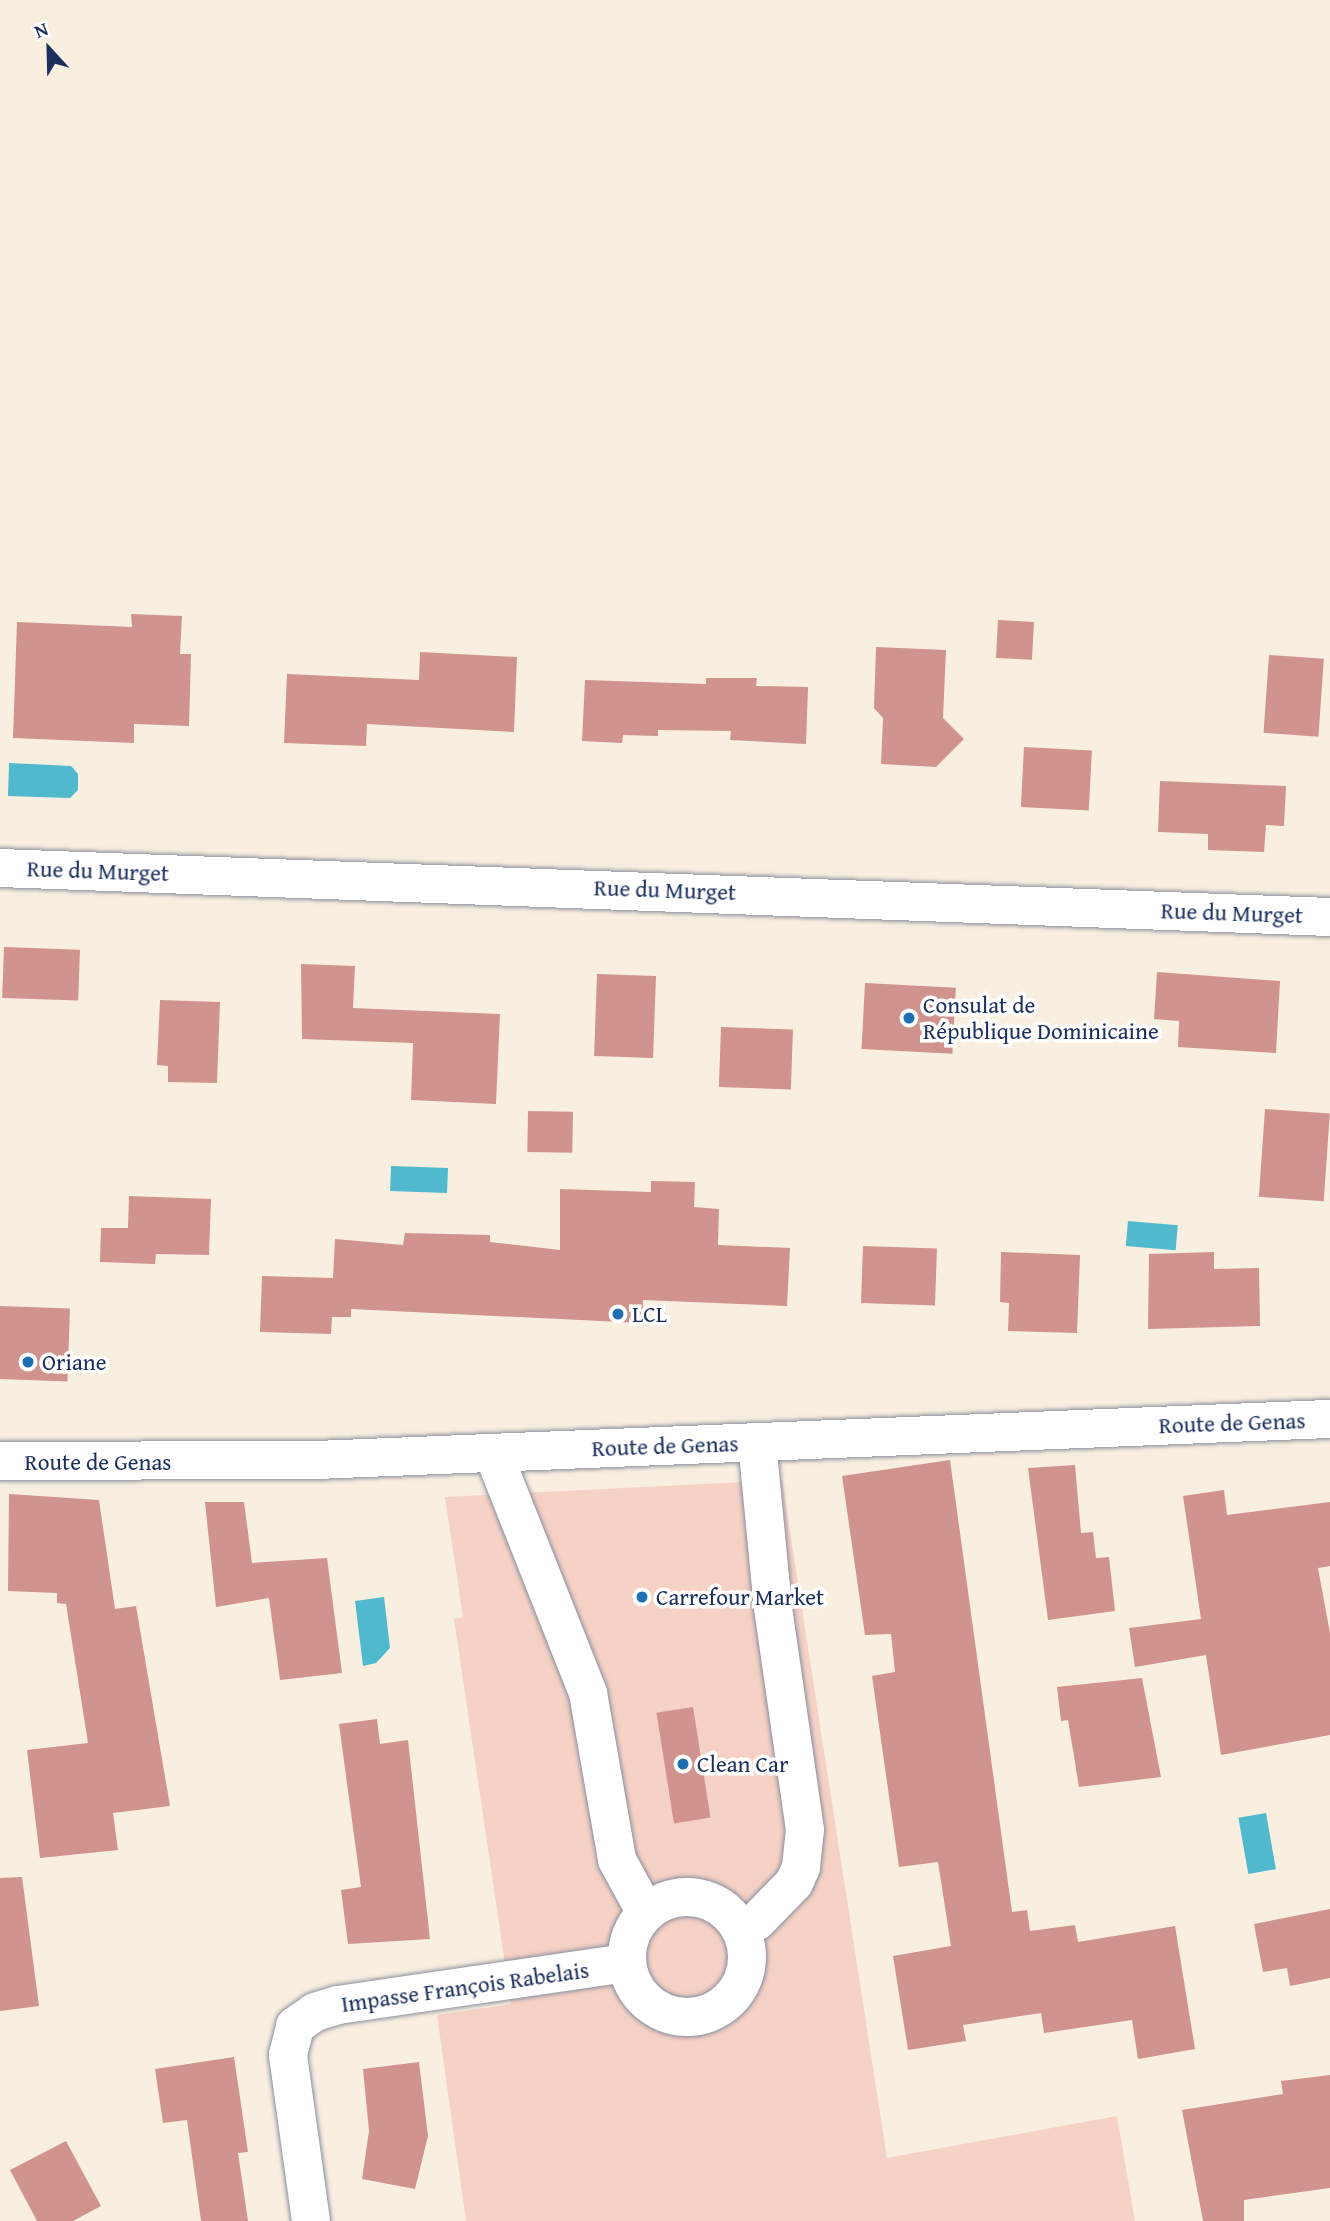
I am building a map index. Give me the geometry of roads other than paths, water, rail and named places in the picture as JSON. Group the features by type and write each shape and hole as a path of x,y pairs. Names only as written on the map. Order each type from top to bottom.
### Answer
{"street":[{"name":"Rue du Murget","path":"0,867 1330,917"},
{"name":"Route de Genas","path":"0,1461 302,1461 1330,1419"},
{"path":"741,1929 757,1921 794,1882 801,1867 805,1830 766,1534 757,1443"},
{"path":"493,1453 588,1693 617,1860 646,1913"},
{"path":"670,1899 703,1899 731,1915 741,1929 747,1965 741,1983 716,2010 698,2016 680,2017 644,1999 627,1963 633,1931 646,1913 670,1899"},
{"name":"Impasse François Rabelais","path":"311,2221 288,2055 295,2026 315,2012 338,2005 627,1963"}],"water":[{"path":"9,763 71,766 78,774 78,790 70,798 8,796"},
{"path":"391,1166 448,1168 447,1193 390,1191"},
{"path":"1128,1221 1178,1225 1176,1250 1126,1246"},
{"path":"384,1597 390,1648 376,1663 363,1666 355,1601"},
{"path":"1266,1813 1276,1869 1248,1874 1238,1818"}],"place":[{"name":"Consulat de République Dominicaine","path":"909,1018"},
{"name":"LCL","path":"618,1314"},
{"name":"Oriane","path":"28,1362"},
{"name":"Carrefour Market","path":"642,1597"},
{"name":"Clean Car","path":"683,1764"}]}
